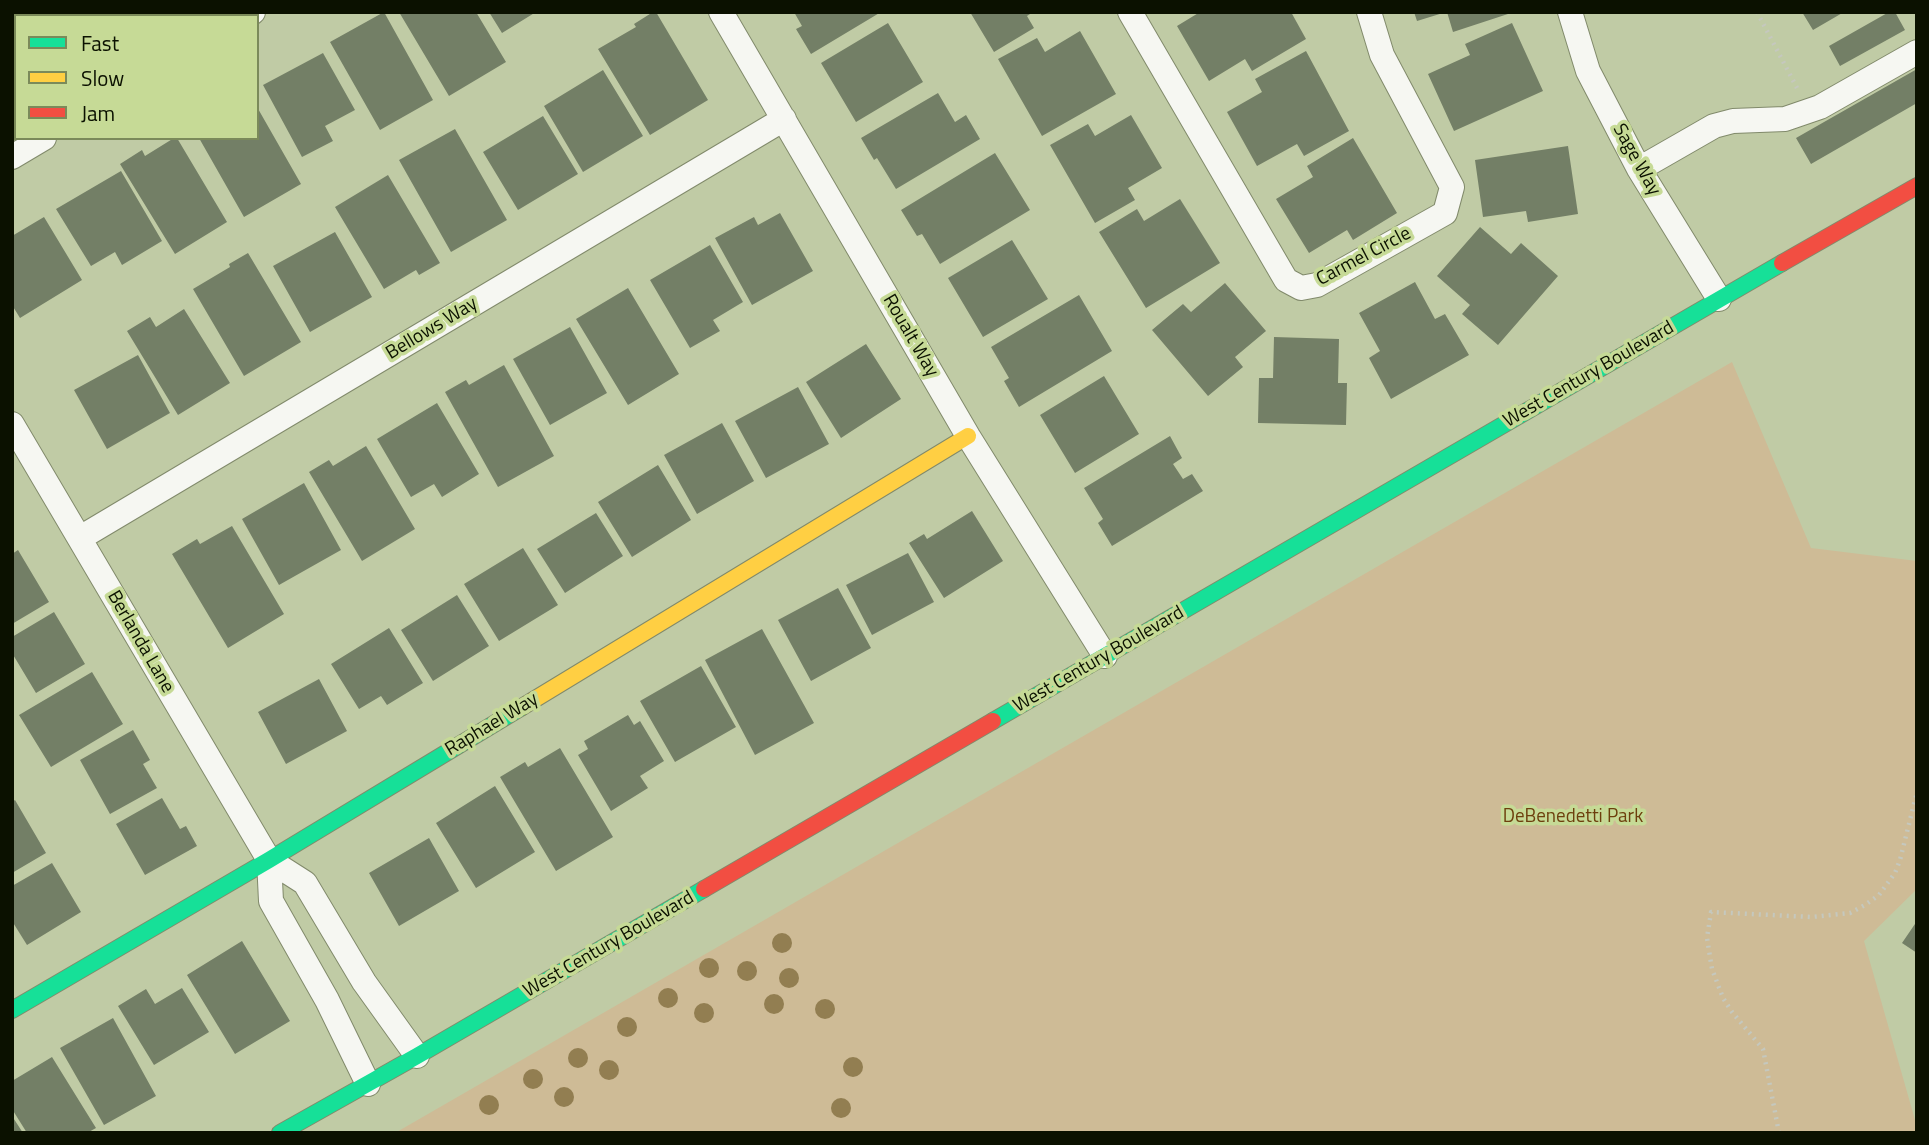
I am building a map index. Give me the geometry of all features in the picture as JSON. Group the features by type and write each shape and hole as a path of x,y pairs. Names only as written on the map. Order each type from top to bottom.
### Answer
{"street":[{"name":"Roualt Way","path":"721,12 968,436 1105,656"},
{"name":"Carmel Circle","path":"1130,12 1286,280 1301,288 1317,285 1445,213 1452,187 1382,55 1369,12"},
{"name":"Sage Way","path":"1570,12 1588,71 1639,169 1719,299"},
{"path":"1639,169 1714,126 1733,121 1785,119 1820,107 1917,52"},
{"name":"Bellows Way","path":"79,538 784,120"},
{"path":"12,157 41,140"},
{"name":"West Century Boulevard","path":"280,1133 1917,186"},
{"name":"Berlanda Lane","path":"12,424 269,860 305,883 364,982 417,1056"},
{"name":"Raphael Way","path":"12,1010 269,860 968,436"},
{"name":"Berlanda Lane","path":"269,860 271,901 327,1000 368,1084"}],"path":[{"path":"1757,12 1809,111"},
{"path":"1779,1133 1763,1049 1728,1005 1712,969 1707,938 1711,912 1811,917 1850,913 1865,905 1879,895 1895,873 1917,792"}],"green space":[{"name":"DeBenedetti Park","path":"1732,362 1811,548 1917,561 1917,889 1864,941 1917,1133 395,1133"}],"building":[{"path":"21,12 102,14 22,14"},
{"path":"113,12 142,12 139,14"},
{"path":"384,12 433,100 380,130 330,42"},
{"path":"399,12 476,12 506,62 449,96"},
{"path":"489,12 536,12 502,33"},
{"path":"656,12 708,100 650,135 598,49 636,27 634,24"},
{"path":"794,12 881,12 811,54 796,29 802,26"},
{"path":"970,12 1033,12 1027,16 1034,28 994,52"},
{"path":"1200,12 1291,12 1306,39 1252,71 1245,59 1209,81 1177,26"},
{"path":"1414,12 1443,12 1443,13 1417,21"},
{"path":"1447,12 1511,12 1511,13 1453,32"},
{"path":"1802,12 1844,12 1813,30"},
{"path":"1889,12 1895,12 1905,30 1840,66 1829,46"},
{"path":"888,23 923,82 856,122 821,63"},
{"path":"1512,23 1543,91 1454,131 1428,74 1470,55 1465,44"},
{"path":"12,24 14,91 12,92"},
{"path":"1080,31 1116,94 1042,136 998,59 1037,38 1045,52"},
{"path":"1306,51 1349,131 1304,156 1297,144 1257,166 1227,112 1262,92 1255,79"},
{"path":"323,53 355,110 325,126 333,141 302,157 263,85"},
{"path":"1917,69 1917,103 1811,164 1796,138"},
{"path":"603,70 643,136 583,172 544,106"},
{"path":"938,93 955,122 966,115 980,139 896,189 861,138"},
{"path":"259,110 301,184 244,217 200,140 259,140"},
{"path":"1131,115 1162,168 1128,188 1135,200 1095,223 1050,145 1088,124 1095,136"},
{"path":"543,116 578,174 518,210 483,152"},
{"path":"455,129 507,220 451,252 399,160"},
{"path":"1353,138 1397,213 1353,240 1347,230 1309,253 1276,199 1313,177 1307,166"},
{"path":"171,140 178,140 227,222 175,254 120,164 142,150 145,156"},
{"path":"1568,146 1578,214 1528,222 1526,211 1483,217 1475,160"},
{"path":"995,153 1030,210 940,264 922,234 917,236 901,210"},
{"path":"121,171 162,241 122,265 115,252 91,266 56,209"},
{"path":"388,175 440,263 419,275 416,270 384,289 335,207"},
{"path":"1180,199 1220,263 1146,308 1099,232 1137,209 1144,221"},
{"path":"780,213 813,271 752,305 715,238 754,217 758,225"},
{"path":"44,217 82,280 20,318 12,305 12,236"},
{"path":"1480,227 1511,254 1521,243 1558,276 1498,345 1462,314 1470,305 1437,276"},
{"path":"335,232 372,297 310,332 273,266"},
{"path":"1012,240 1048,299 983,337 948,278"},
{"path":"710,245 743,302 713,320 720,331 690,348 650,280"},
{"path":"248,253 301,342 244,376 193,289"},
{"path":"1415,282 1435,319 1445,314 1469,355 1391,399 1369,358 1380,351 1359,313"},
{"path":"1225,283 1266,331 1235,357 1243,367 1208,396 1152,330 1183,304 1191,312"},
{"path":"628,288 679,374 628,405 576,319"},
{"path":"1079,295 1112,351 1019,407 1004,381 1009,378 991,347"},
{"path":"184,309 230,383 178,415 127,331 150,317 156,327"},
{"path":"570,327 607,393 550,425 513,359"},
{"path":"1274,337 1339,339 1338,383 1347,383 1346,425 1258,423 1259,378 1273,378"},
{"path":"866,344 901,399 841,438 806,382"},
{"path":"138,355 170,413 107,449 74,390"},
{"path":"504,365 554,456 498,487 445,392 466,380 469,385"},
{"path":"1104,376 1139,434 1075,473 1040,415"},
{"path":"798,387 829,444 766,478 735,421"},
{"path":"437,403 479,474 442,497 434,484 411,497 377,439"},
{"path":"722,423 754,481 697,514 664,455"},
{"path":"1170,436 1182,458 1173,464 1183,479 1192,474 1203,491 1112,546 1098,523 1103,519 1084,488"},
{"path":"366,446 415,529 362,561 309,472 329,460 333,466"},
{"path":"658,465 691,520 632,557 598,502"},
{"path":"304,483 341,550 279,585 242,519"},
{"path":"972,511 1003,561 944,598 909,543 924,534 927,539"},
{"path":"596,513 623,556 565,593 537,549"},
{"path":"232,526 284,614 228,648 172,554 197,539 200,544"},
{"path":"523,548 558,605 499,641 464,584"},
{"path":"18,550 49,602 12,624 12,554"},
{"path":"908,553 934,602 872,635 846,585"},
{"path":"838,588 871,648 811,681 778,620"},
{"path":"457,595 489,646 433,681 401,630"},
{"path":"54,612 85,664 36,693 12,653 12,637"},
{"path":"389,628 423,683 387,705 381,696 359,709 331,664"},
{"path":"762,629 814,723 755,755 705,660"},
{"path":"701,666 736,727 675,762 640,701"},
{"path":"92,672 123,724 51,767 19,715"},
{"path":"319,679 347,731 286,764 258,712"},
{"path":"628,715 634,725 640,721 664,761 640,776 648,788 611,811 578,755 588,749 584,741"},
{"path":"133,730 150,760 143,764 157,788 110,814 80,760"},
{"path":"560,748 613,837 556,871 500,777 525,762 528,767"},
{"path":"495,786 535,852 476,888 436,823"},
{"path":"162,798 180,829 186,826 197,846 145,875 116,824"},
{"path":"15,800 46,853 12,873 12,802"},
{"path":"429,838 459,891 399,926 369,873"},
{"path":"52,863 81,912 27,945 12,921 12,886"},
{"path":"1917,921 1917,953 1902,943"},
{"path":"242,941 290,1021 235,1054 187,975"},
{"path":"182,988 209,1032 154,1065 118,1006 146,989 155,1004"},
{"path":"113,1018 156,1096 104,1125 60,1048"},
{"path":"52,1057 96,1128 87,1133 27,1133 12,1109 12,1081"},
{"path":"12,1116 23,1133 12,1133"}],"traffic: fast":[{"path":"993,721 1782,263"},
{"path":"12,1010 269,860 522,707"},
{"path":"280,1133 704,889"}],"traffic: slow":[{"path":"522,707 968,436"}],"traffic: jam":[{"path":"1782,263 1917,186"},
{"path":"704,889 993,721"}]}
